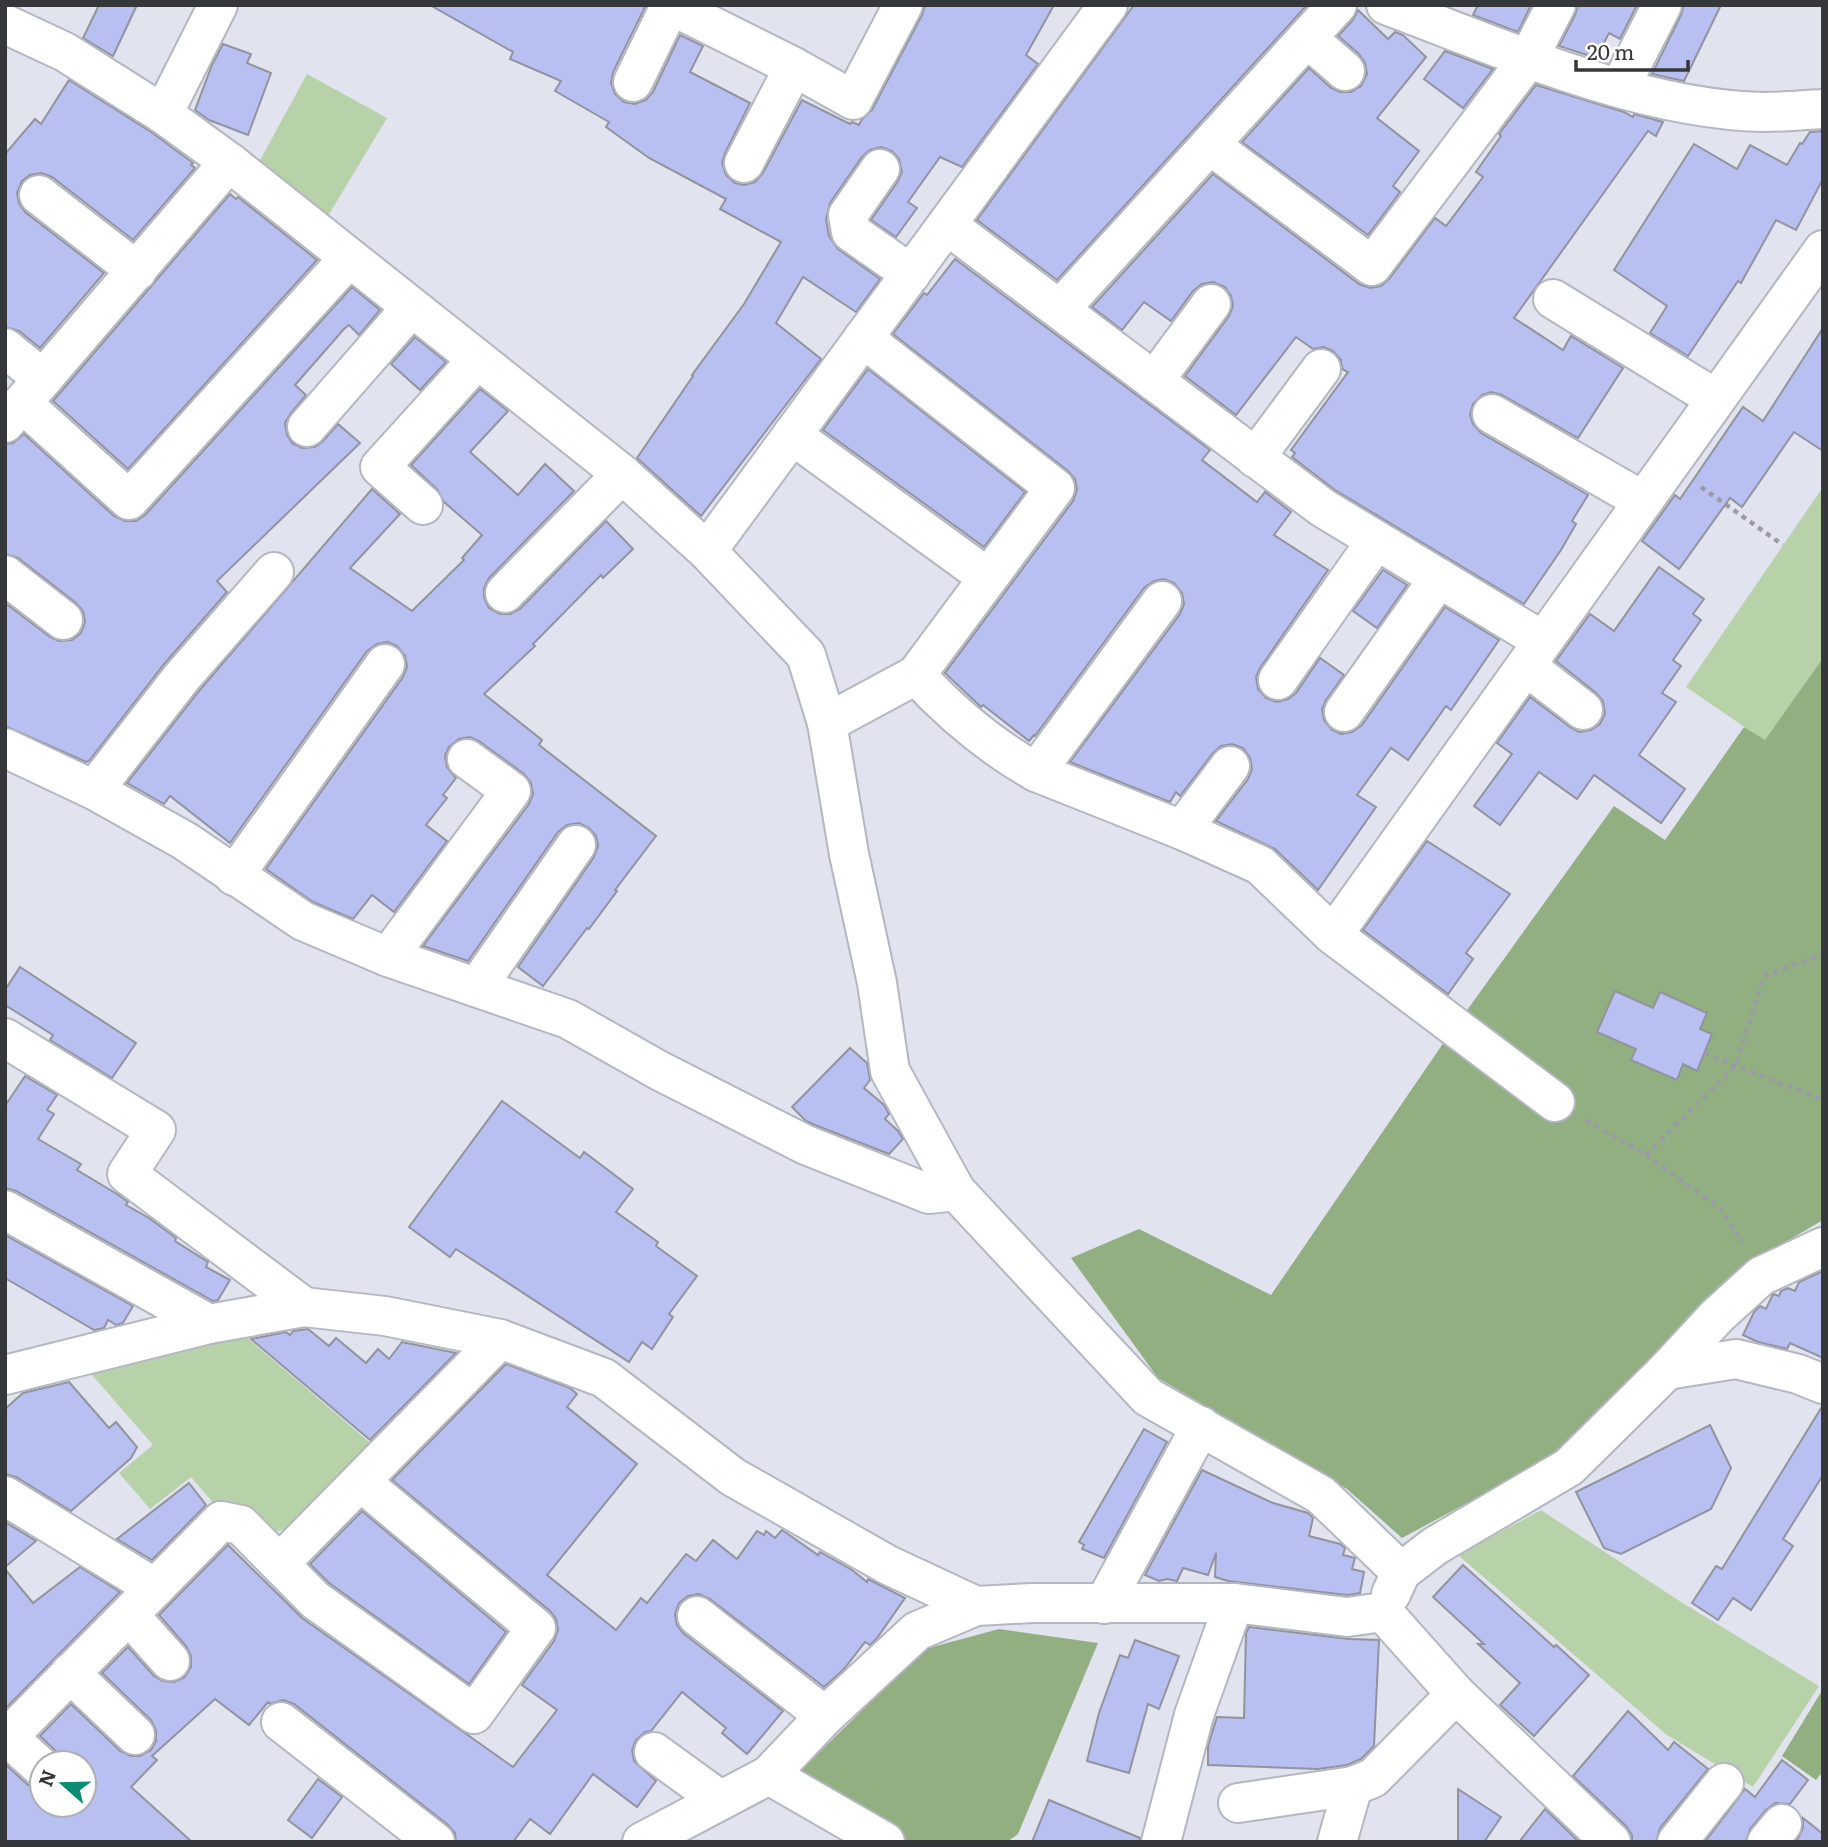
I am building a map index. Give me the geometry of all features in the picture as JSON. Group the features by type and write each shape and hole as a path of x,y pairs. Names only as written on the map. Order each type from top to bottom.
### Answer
{"street":[{"path":"163,114 218,5"},
{"path":"633,82 670,5 794,67 853,100 903,5"},
{"path":"707,551 1108,5"},
{"path":"1061,308 1337,5"},
{"path":"1386,5 1457,17 1528,58 1620,87 1692,104 1764,112 1823,109"},
{"path":"1210,145 1371,266 1528,58 1556,5"},
{"path":"1620,87 1662,5"},
{"path":"5,24 65,52 163,114 229,162 622,474 707,551 806,654 827,723 849,853 877,983 890,1071 956,1191 1148,1397 1321,1495 1401,1572"},
{"path":"1307,38 1345,71"},
{"path":"744,163 794,67"},
{"path":"24,402 229,162"},
{"path":"880,169 848,215 851,232 911,274"},
{"path":"39,195 137,271"},
{"path":"947,225 1061,308 1323,508 1439,578 1534,654 1583,710"},
{"path":"1333,935 1823,250"},
{"path":"5,348 24,402 129,500 349,258"},
{"path":"1553,299 1716,399"},
{"path":"1154,380 1211,304"},
{"path":"307,427 411,308"},
{"path":"827,723 916,675 1055,488 863,338"},
{"path":"423,505 380,467 477,360"},
{"path":"1255,458 1321,369"},
{"path":"1492,414 1643,501"},
{"path":"792,435 987,577"},
{"path":"505,593 622,474"},
{"path":"1278,680 1376,541"},
{"path":"94,790 182,677 274,572"},
{"path":"5,575 63,620"},
{"path":"1344,712 1439,578"},
{"path":"1036,772 1161,601"},
{"path":"234,876 386,664"},
{"path":"916,675 938,699 1014,759 1036,772 1182,830 1260,865 1333,935 1555,1102"},
{"path":"5,748 94,790 185,841 303,921 388,957 568,1019 660,1071 806,1145 929,1194 956,1191"},
{"path":"388,957 511,791 467,759"},
{"path":"1182,830 1230,766"},
{"path":"477,987 576,845"},
{"path":"5,1038 156,1130 127,1174 304,1307"},
{"path":"5,1210 209,1324"},
{"path":"1383,1612 1401,1572 1435,1546 1569,1467 1717,1316 1761,1276 1823,1247"},
{"path":"13,1366 209,1324 304,1307 385,1316 500,1339 604,1378 733,1477 888,1565 976,1606"},
{"path":"280,1563 500,1339"},
{"path":"1667,1370 1736,1359 1798,1374 1823,1384"},
{"path":"1104,1604 1200,1426"},
{"path":"28,1756 7,1738 221,1521 241,1525 315,1600 474,1714 536,1628 361,1482"},
{"path":"5,1496 155,1588"},
{"path":"642,1842 769,1775 825,1716 917,1631 976,1606 1234,1603 1347,1617 1383,1612"},
{"path":"1161,1842 1194,1715 1234,1603"},
{"path":"1383,1612 1456,1694 1611,1842"},
{"path":"129,1615 170,1661"},
{"path":"697,1616 825,1716"},
{"path":"70,1674 135,1735"},
{"path":"1238,1803 1353,1786 1373,1778 1456,1694"},
{"path":"281,1723 435,1842"},
{"path":"654,1752 720,1800"},
{"path":"769,1775 885,1842"},
{"path":"1677,1842 1724,1783"},
{"path":"1337,1842 1353,1786"}],"path":[{"path":"1669,465 1783,545"},
{"path":"1646,1155 1736,1065 1764,976 1823,954"},
{"path":"1704,1053 1823,1100"},
{"path":"1555,1102 1646,1155 1721,1209 1761,1276"}],"green space":[{"path":"307,74 387,118 325,221 258,164"},
{"path":"1823,487 1823,658 1765,741 1686,687"},
{"path":"1823,658 1823,1220 1745,1266 1558,1454 1402,1538 1347,1489 1158,1378 1071,1258 1139,1229 1271,1295 1442,1045 1614,806 1665,840 1744,727 1765,740"},
{"path":"239,1331 375,1447 294,1527 271,1533 217,1507 191,1477 150,1509 119,1473 153,1445 86,1368"},
{"path":"1541,1510 1681,1602 1819,1686 1753,1787 1667,1735 1458,1555"},
{"path":"999,1629 1098,1643 1018,1834 1007,1842 902,1842 796,1775 925,1649"},
{"path":"1823,1689 1823,1771 1816,1780 1782,1756"}],"building":[{"path":"99,5 137,5 113,56 83,38"},
{"path":"430,5 646,5 613,72 611,83 615,94 624,102 635,104 646,100 653,92 680,35 703,46 690,72 750,103 722,163 726,175 735,183 744,185 755,182 763,173 802,100 850,124 852,122 859,125 872,110 925,5 1054,5 1026,55 1038,64 962,167 940,157 908,202 917,208 896,237 871,220 902,172 899,159 892,151 881,147 870,150 862,157 830,203 826,219 829,236 838,249 880,279 856,312 803,277 776,323 821,359 701,516 637,458 692,375 744,304 781,242 720,209 726,199 649,158 606,127 609,122 555,91 561,81 510,59 513,52"},
{"path":"1134,5 1307,5 1057,280 977,220"},
{"path":"1478,5 1531,5 1518,32 1473,15"},
{"path":"1578,5 1637,5 1620,39 1609,33 1596,58 1559,46"},
{"path":"1684,5 1721,5 1684,81 1652,74 1681,15"},
{"path":"1358,10 1388,39 1395,32 1403,35 1426,57 1377,118 1419,151 1393,186 1400,192 1368,235 1242,142 1309,68 1331,88 1340,92 1351,92 1361,86 1367,74 1365,63 1359,54 1338,36 1353,20"},
{"path":"223,44 251,54 247,63 271,73 248,135 209,120 195,110"},
{"path":"1445,51 1493,69 1463,108 1424,79"},
{"path":"69,80 151,132 193,163 191,165 195,168 133,240 52,177 41,173 30,175 22,181 17,193 25,212 104,273 40,348 19,331 5,327 5,154 35,119 41,124"},
{"path":"1536,85 1633,117 1634,114 1663,122 1656,136 1648,131 1514,318 1563,350 1571,336 1623,368 1578,438 1502,395 1491,392 1482,395 1473,404 1470,415 1473,424 1481,433 1588,495 1572,521 1576,524 1561,550 1524,604 1335,490 1292,457 1295,453 1291,450 1348,372 1342,369 1341,360 1333,351 1324,347 1313,349 1296,337 1236,415 1185,376 1229,316 1233,306 1225,287 1213,282 1202,284 1193,291 1171,321 1144,302 1122,330 1092,307 1213,174 1359,284 1370,288 1381,286 1435,218 1446,226 1483,177 1476,172 1501,136 1499,134"},
{"path":"1823,131 1823,179 1796,230 1776,220 1741,283 1738,281 1688,356 1650,333 1667,306 1614,270 1694,144 1737,169 1750,145 1787,165 1810,132"},
{"path":"230,194 236,199 238,197 317,260 128,469 53,401"},
{"path":"955,259 1210,450 1202,460 1257,502 1265,492 1291,512 1274,535 1328,570 1260,668 1256,677 1258,689 1266,698 1277,702 1288,699 1296,693 1320,658 1344,675 1322,709 1324,720 1332,730 1341,734 1352,732 1362,725 1445,607 1499,640 1451,710 1446,706 1408,760 1391,748 1357,795 1376,807 1318,890 1275,849 1216,821 1248,779 1252,769 1250,758 1243,748 1232,744 1221,746 1180,796 1176,792 1170,802 1070,762 1180,614 1184,604 1182,593 1174,583 1164,579 1154,581 1144,588 1029,741 983,705 981,707 945,673 1073,501 1077,490 1075,479 1068,471 893,334 924,293 927,295"},
{"path":"352,287 380,310 359,335 349,325 344,329 295,385 306,395 285,423 292,443 302,448 315,447 338,424 360,443 217,581 227,592 165,663 89,761 5,726 5,603 59,641 72,640 81,633 85,622 83,611 76,603 18,558 5,554 5,444 13,443 24,434 114,516 125,521 136,521 145,515"},
{"path":"1823,328 1823,451 1794,432 1742,507 1730,498 1679,569 1642,541 1675,495 1680,499 1743,407 1763,421"},
{"path":"415,337 446,362 420,390 391,364"},
{"path":"868,369 1025,492 984,547 823,430"},
{"path":"480,389 508,411 470,452 518,495 545,464 574,491 489,578 484,588 484,598 489,608 500,614 510,614 520,609 606,521 633,549 603,578 601,575 533,644 535,646 484,694 542,740 539,745 656,836 589,929 587,928 543,986 518,967 594,857 598,846 596,836 589,828 579,823 567,825 558,832 468,961 423,946 529,804 533,794 531,783 524,774 470,737 459,739 449,747 445,756 447,767 456,778 443,795 447,798 426,825 447,841 394,912 372,895 353,919 313,902 266,869 403,677 407,667 405,656 397,646 388,642 377,644 367,651 230,843 170,796 164,804 127,783 199,691 372,489 400,514 350,568 412,611 464,560 462,558 482,535 444,502 437,489 411,465"},
{"path":"1659,567 1704,599 1693,614 1701,620 1673,660 1681,666 1662,693 1676,702 1639,755 1685,789 1661,823 1594,775 1577,799 1539,772 1500,825 1474,806 1512,754 1497,743 1530,697 1579,732 1591,730 1600,724 1605,714 1603,701 1556,661 1590,614 1614,631"},
{"path":"1383,570 1407,585 1377,628 1353,611"},
{"path":"1427,841 1510,894 1466,953 1473,959 1448,994 1363,930"},
{"path":"20,967 136,1043 112,1078 50,1040 53,1035 5,1005 5,990"},
{"path":"1615,991 1653,1008 1660,992 1707,1013 1700,1029 1712,1034 1697,1071 1683,1064 1677,1080 1631,1060 1636,1049 1597,1032"},
{"path":"850,1048 867,1063 870,1080 864,1088 884,1105 889,1114 885,1119 903,1139 889,1154 806,1121 792,1107"},
{"path":"25,1076 57,1095 47,1110 54,1114 38,1139 81,1164 77,1170 117,1194 128,1202 126,1205 149,1218 176,1238 175,1241 208,1262 206,1267 230,1280 218,1300 213,1301 16,1191 5,1188 5,1106"},
{"path":"502,1101 580,1158 584,1152 633,1189 616,1212 658,1242 656,1246 697,1276 669,1314 673,1317 652,1349 642,1342 629,1362 456,1249 450,1257 409,1227"},
{"path":"5,1235 133,1306 123,1323 116,1325 108,1320 104,1328 94,1330 5,1278"},
{"path":"1823,1271 1823,1358 1790,1343 1787,1349 1758,1342 1743,1335 1754,1312 1760,1306 1766,1309 1773,1294 1779,1296 1781,1291 1788,1288 1795,1291 1799,1282"},
{"path":"308,1329 329,1346 336,1338 366,1363 378,1349 389,1359 402,1342 456,1353 370,1440 251,1339 286,1332 290,1335 293,1331"},
{"path":"506,1364 570,1388 577,1394 567,1407 637,1464 547,1575 616,1630 641,1598 647,1603 686,1554 696,1561 713,1540 737,1559 757,1531 764,1535 766,1531 775,1538 782,1530 818,1555 820,1552 867,1582 868,1579 905,1598 877,1638 870,1645 865,1642 844,1669 824,1687 710,1599 699,1594 688,1596 679,1603 675,1614 677,1625 683,1633 783,1711 747,1754 722,1733 726,1728 682,1692 651,1731 645,1732 636,1740 632,1750 634,1761 656,1781 637,1807 593,1774 550,1834 530,1819 513,1842 456,1842 455,1833 448,1825 294,1704 283,1700 270,1704 268,1702 249,1725 215,1699 152,1756 157,1760 131,1787 192,1842 5,1842 5,1764 28,1785 28,1819 98,1819 98,1749 54,1749 40,1736 71,1704 120,1751 131,1756 140,1756 151,1750 156,1741 156,1730 151,1720 102,1673 128,1647 154,1676 163,1681 174,1682 185,1677 191,1667 191,1656 186,1646 159,1615 228,1545 302,1618 513,1767 557,1710 522,1685 554,1641 558,1630 556,1619 550,1611 392,1480"},
{"path":"69,1382 109,1428 116,1422 137,1447 131,1458 71,1511 16,1477 5,1474 5,1409 23,1393"},
{"path":"1823,1405 1823,1475 1783,1539 1793,1546 1751,1610 1733,1598 1718,1620 1692,1603 1716,1566 1722,1569"},
{"path":"1710,1425 1731,1468 1711,1509 1621,1554 1604,1548 1576,1492"},
{"path":"1144,1429 1167,1442 1104,1558 1082,1549 1084,1545 1079,1542"},
{"path":"1202,1470 1273,1503 1308,1513 1313,1518 1309,1536 1340,1544 1345,1548 1343,1555 1355,1558 1352,1569 1364,1572 1360,1593 1347,1595 1228,1581 1215,1577 1216,1553 1208,1575 1183,1568 1177,1581 1159,1581 1145,1575"},
{"path":"189,1483 206,1505 152,1560 117,1539"},
{"path":"362,1511 506,1632 469,1684 329,1583 310,1564"},
{"path":"5,1522 36,1541 5,1567"},
{"path":"1463,1565 1589,1675 1534,1736 1500,1705 1520,1683 1478,1644 1484,1644 1433,1597"},
{"path":"80,1567 120,1592 5,1709 5,1569 33,1603"},
{"path":"1249,1627 1379,1640 1374,1746 1361,1759 1347,1765 1318,1769 1208,1765 1208,1746 1217,1717 1244,1718 1246,1633"},
{"path":"1135,1640 1179,1656 1159,1709 1148,1704 1129,1773 1087,1761 1099,1713 1120,1655 1128,1658"},
{"path":"1628,1711 1668,1750 1674,1742 1708,1769 1660,1828 1656,1842 1632,1842 1632,1835 1626,1826 1573,1776"},
{"path":"1782,1760 1808,1780 1790,1804 1775,1803 1766,1810 1750,1829 1746,1842 1705,1842 1745,1789 1755,1797"},
{"path":"318,1779 342,1797 312,1838 288,1820"},
{"path":"1458,1789 1501,1817 1484,1842 1458,1842"},
{"path":"1049,1800 1140,1838 1140,1842 1032,1842"},
{"path":"1545,1809 1579,1842 1519,1842"},
{"path":"1803,1818 1823,1834 1823,1842 1796,1842 1803,1828"}]}
